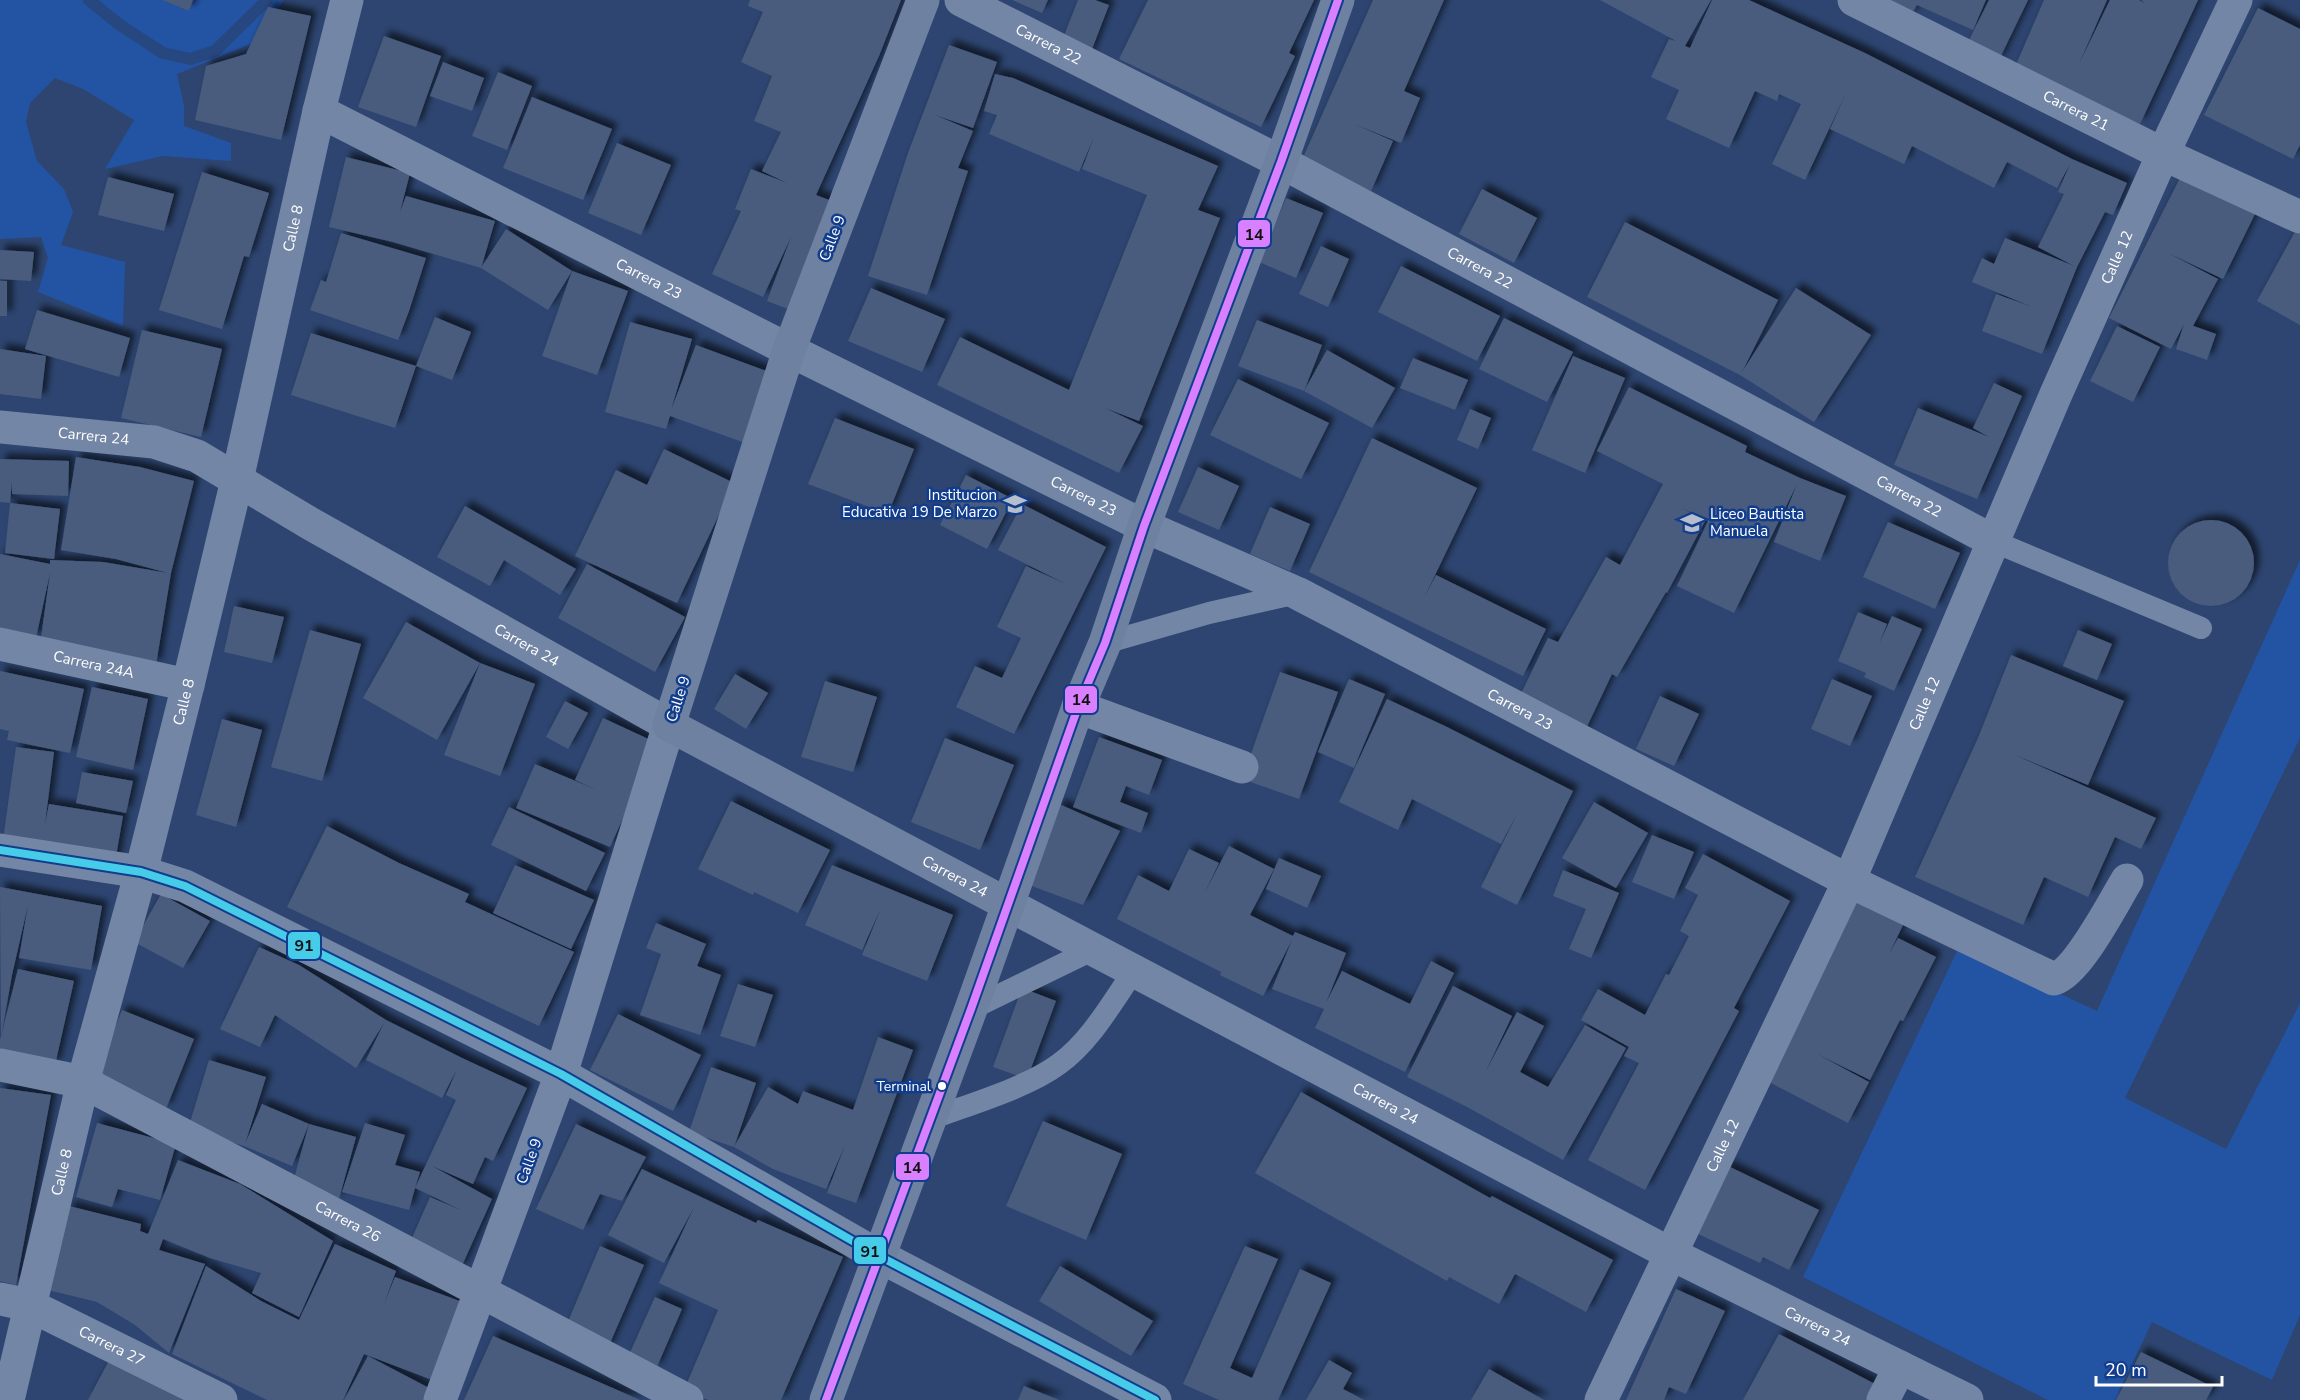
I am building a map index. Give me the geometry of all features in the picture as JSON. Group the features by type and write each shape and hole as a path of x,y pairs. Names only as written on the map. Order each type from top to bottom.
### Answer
{"main road":[{"name":"Calle 9","path":"669,725 789,350 923,0"},
{"path":"826,1400 971,1008 1078,707 1105,643 1144,526 1281,162 1338,0"},
{"name":"Carrera 24","path":"669,725 1007,904"}],"street":[{"name":"Calle 8","path":"8,1400 14,1302 83,1082 141,872 237,480 319,111 347,0"},
{"name":"Carrera 22","path":"961,0 1281,162 1995,542"},
{"name":"Carrera 21","path":"1854,0 2163,154 2300,218"},
{"name":"Calle 12","path":"1600,1400 1849,881 2056,394 2163,154 2236,0"},
{"name":"Carrera 23","path":"319,111 789,350 1144,526 1297,593 1849,881 2054,979 2061,977 2074,963 2103,921 2127,880"},
{"name":"Carrera 24","path":"0,427 154,442 197,456 669,725"},
{"name":"Carrera 24A","path":"0,644 188,685"},
{"path":"1078,707 1242,767"},
{"name":"Calle 9","path":"440,1400 561,1074 669,725"},
{"path":"0,850 141,872 185,886 561,1074 879,1256 1155,1400"},
{"name":"Carrera 24","path":"1007,904 1671,1254 1966,1400"},
{"name":"Carrera 26","path":"0,1065 83,1082 482,1290 687,1400"},
{"name":"Carrera 27","path":"14,1302 221,1400"},
{"path":"1883,1400 1899,1367"}],"lane":[{"path":"1995,542 2201,628"},
{"path":"1105,643 1209,613 1297,593"},
{"path":"971,1008 1092,950"},
{"path":"928,1120 1033,1080 1059,1064 1083,1042 1134,971"}],"shaded area":[{"path":"0,0 162,0 189,11 193,0 284,0 260,40 177,74 184,105 184,126 231,143 231,161 163,156 105,169 134,120 83,89 55,78 30,103 26,122 37,161 64,189 73,212 61,245 125,262 123,326 38,292 48,258 41,237 0,239"},
{"path":"2300,560 2300,738 2125,1098 2226,1149 2300,1003 2300,1315 2272,1380 2152,1322 2115,1400 2048,1400 1803,1277 1959,947 2097,1011"}],"building":[{"path":"162,0 193,0 189,11"},
{"path":"750,0 901,0 879,56 816,195 837,203 796,312 767,301 791,237 763,297 712,274 741,211 735,209 751,169 787,183 762,171 781,132 754,121 772,76 741,62 763,12 748,6"},
{"path":"1012,0 1048,0 1042,13"},
{"path":"1078,0 1095,0 1109,5 1089,57 1060,46"},
{"path":"1148,0 1314,0 1289,53 1295,56 1261,127 1119,59"},
{"path":"1373,0 1444,0 1404,91 1420,98 1401,143 1354,124 1393,141 1371,191 1302,160"},
{"path":"1600,0 1711,0 1685,46 1690,48 1712,0 1749,0 1865,53 2072,159 2127,183 2113,215 2105,212 2077,267 2042,354 1982,331 1996,294 2030,306 1972,282 1982,258 1994,264 2005,238 2074,266 2038,247 2064,194 2058,192 2070,164 2057,188 2007,162 1994,188 1912,146 1904,164 1830,129 1846,93 1805,180 1772,164 1801,104 1779,94 1777,101 1755,91 1729,148 1666,119 1679,90 1651,77 1669,39 1676,41"},
{"path":"1883,0 1986,0 1973,30 1917,5 1911,15"},
{"path":"1989,0 2028,0 1998,62 1966,46"},
{"path":"2044,0 2107,0 2079,64 2110,0 2139,0 2145,3 2141,0 2198,0 2140,124 2015,67"},
{"path":"268,7 311,16 281,140 195,120 206,66 246,54"},
{"path":"2258,8 2300,29 2300,145 2293,159 2204,115"},
{"path":"384,36 441,56 416,127 358,107"},
{"path":"949,45 997,62 973,128 935,115 973,131 958,168 968,171 927,295 868,276 908,153"},
{"path":"443,62 484,78 472,111 430,96"},
{"path":"498,72 532,86 507,150 472,136"},
{"path":"995,74 1013,78 1218,166 1198,210 1220,218 1139,421 1105,408 1143,426 1119,473 937,385 960,337 1069,390 1147,195 1082,169 1094,137 1079,172 989,134 997,115 984,111"},
{"path":"532,97 612,129 583,200 503,168"},
{"path":"617,143 671,165 641,235 588,213"},
{"path":"346,157 410,173 400,212 406,196 495,221 481,268 393,242 329,227"},
{"path":"202,172 269,193 249,257 244,256 222,329 159,310"},
{"path":"2181,176 2256,212 2223,279 2168,253 2218,279 2193,326 2216,334 2207,360 2176,349 2184,324 2171,349 2109,318"},
{"path":"108,177 174,194 164,231 98,215"},
{"path":"1482,189 1537,218 1514,263 1459,234"},
{"path":"1286,198 1323,213 1296,278 1259,262"},
{"path":"1625,222 1778,300 1742,372 1796,288 1871,335 1814,422 1740,375 1587,297"},
{"path":"2297,228 2300,230 2300,325 2257,301"},
{"path":"506,229 572,271 548,310 481,268"},
{"path":"341,233 426,258 398,340 310,310 321,280 326,282"},
{"path":"1321,246 1349,259 1328,307 1299,294"},
{"path":"0,250 34,252 31,281 0,279"},
{"path":"1401,266 1500,316 1477,361 1378,312"},
{"path":"572,271 628,291 597,375 542,356"},
{"path":"0,281 7,281 7,316 0,316"},
{"path":"871,288 945,319 922,372 848,341"},
{"path":"37,310 130,338 119,377 25,349"},
{"path":"435,317 471,332 452,380 416,366"},
{"path":"1504,318 1573,352 1547,402 1479,369"},
{"path":"1257,320 1322,345 1304,391 1238,366"},
{"path":"630,322 692,339 671,410 696,345 772,373 745,443 670,416 666,429 605,412"},
{"path":"2117,326 2160,347 2133,402 2090,381"},
{"path":"142,330 222,349 201,437 121,418"},
{"path":"311,333 416,366 395,428 291,395"},
{"path":"0,349 46,356 41,399 0,394"},
{"path":"1327,350 1395,388 1372,428 1304,391"},
{"path":"1573,356 1625,378 1585,473 1532,450"},
{"path":"1413,358 1468,380 1455,410 1400,388"},
{"path":"1238,379 1329,423 1301,479 1210,435"},
{"path":"1994,383 2022,396 1977,499 1894,465 1918,408 1989,437 1973,428"},
{"path":"1629,387 1747,446 1745,452 1800,478 1846,496 1820,561 1774,542 1797,484 1734,613 1677,586 1708,521 1682,508 1705,521 1667,593 1617,677 1612,674 1583,735 1516,704 1548,638 1558,642 1606,557 1620,565 1663,484 1597,451"},
{"path":"1470,409 1491,418 1478,449 1457,440"},
{"path":"835,418 914,449 888,514 808,484"},
{"path":"1372,438 1477,488 1424,598 1436,575 1546,629 1523,676 1309,572"},
{"path":"664,449 734,483 677,603 575,556 616,470 647,485"},
{"path":"76,457 140,467 194,481 171,573 156,665 40,645 50,573 36,638 0,631 0,554 50,564 50,560 103,562 168,573 116,559 61,550"},
{"path":"0,459 69,461 68,496 12,494 12,481 10,503 0,502"},
{"path":"1198,467 1239,486 1219,530 1178,512"},
{"path":"966,475 1013,499 987,549 940,525"},
{"path":"10,503 60,509 54,559 5,553"},
{"path":"1022,504 1106,547 1014,734 956,707 975,666 1002,678 1021,638 997,627 1026,566 1066,584 998,550"},
{"path":"465,506 576,569 560,595 504,560 490,586 437,557"},
{"path":"1270,507 1310,524 1290,571 1250,554"},
{"path":"2203,520 2219,520 2242,532 2251,546 2254,563 2251,580 2242,594 2219,606 2203,606 2187,599 2175,587 2168,571 2168,555 2175,539 2187,527"},
{"path":"1888,522 1960,553 1935,609 1863,577"},
{"path":"587,564 685,617 655,672 558,618"},
{"path":"234,606 284,617 272,663 224,652"},
{"path":"1858,612 1887,624 1879,644 1892,616 1922,629 1894,691 1864,677 1866,673 1838,661"},
{"path":"406,622 480,663 437,740 363,698"},
{"path":"310,630 361,644 322,781 271,767"},
{"path":"2078,630 2112,644 2097,680 2063,666"},
{"path":"2011,655 2124,701 2088,785 2015,755 2156,818 2141,849 2115,837 2088,897 2044,877 2023,925 1915,877 1978,738"},
{"path":"480,663 535,684 500,776 444,755"},
{"path":"0,671 84,689 70,753 7,740 9,731 0,729"},
{"path":"1280,672 1338,692 1299,799 1242,779"},
{"path":"735,674 768,693 746,729 714,709"},
{"path":"1349,679 1385,694 1354,768 1318,752"},
{"path":"1832,679 1872,696 1850,746 1811,729"},
{"path":"825,681 877,697 853,772 801,757"},
{"path":"92,687 148,699 133,770 76,757"},
{"path":"1660,696 1699,714 1674,766 1636,749"},
{"path":"1387,699 1573,791 1517,905 1481,887 1517,814 1501,844 1412,799 1398,830 1339,802"},
{"path":"565,701 588,713 568,749 546,737"},
{"path":"603,718 657,743 610,847 516,808 535,764 597,790 575,780"},
{"path":"222,719 262,730 236,827 196,815"},
{"path":"1099,737 1162,760 1149,795 1126,786 1120,802 1148,813 1141,833 1073,807"},
{"path":"945,738 1014,765 980,850 911,822"},
{"path":"16,747 54,752 45,824 49,804 123,816 115,862 3,840"},
{"path":"82,772 133,781 126,813 76,803"},
{"path":"731,801 830,850 798,913 698,869"},
{"path":"1594,802 1648,833 1616,888 1562,858"},
{"path":"1059,804 1120,831 1083,905 1029,885"},
{"path":"509,807 605,853 586,891 491,845"},
{"path":"327,826 399,863 469,894 465,902 574,952 539,1026 287,907"},
{"path":"1652,835 1694,852 1674,899 1632,882"},
{"path":"1229,846 1274,869 1250,915 1293,936 1295,932 1346,953 1326,1003 1342,971 1410,1004 1431,961 1454,973 1405,1072 1315,1028 1324,1009 1272,989 1292,940 1263,996 1117,919 1138,875 1169,891 1189,849 1219,863 1204,894"},
{"path":"1703,854 1790,901 1734,1008 1739,1011 1645,1190 1588,1160 1639,1063 1624,1056 1629,1047 1581,1020 1598,989 1645,1015 1689,936 1680,931 1698,895 1685,888"},
{"path":"1279,858 1321,876 1307,908 1266,889"},
{"path":"515,865 594,900 571,949 493,913"},
{"path":"832,865 953,915 927,981 862,955 881,908 862,950 805,925"},
{"path":"1563,870 1619,893 1591,958 1569,949 1586,909 1553,896"},
{"path":"0,887 102,906 91,970 19,958 28,905 1,1037"},
{"path":"161,894 210,921 183,968 134,942"},
{"path":"1854,900 1904,923 1889,954 1898,938 1936,957 1903,1021 1900,1020 1870,1080 1817,1054 1869,1082 1848,1123 1767,1081"},
{"path":"656,923 706,944 697,966 721,975 700,1035 640,1015 661,954 646,948"},
{"path":"259,947 299,965 386,1020 527,1088 493,1161 485,1157 473,1184 432,1166 492,1199 460,1270 408,1247 430,1197 461,1210 415,1188 456,1100 446,1095 457,1069 442,1098 366,1060 384,1023 356,1068 275,1015 260,1047 220,1029"},
{"path":"18,969 74,981 55,1065 0,1053 0,1040"},
{"path":"738,984 773,995 755,1047 720,1036"},
{"path":"1453,986 1512,1016 1485,1073 1517,1012 1544,1026 1520,1072 1548,1087 1585,1025 1626,1048 1563,1160 1407,1077"},
{"path":"1022,988 1056,1001 1027,1079 993,1067"},
{"path":"122,1010 194,1039 166,1109 94,1081"},
{"path":"618,1014 701,1055 673,1111 590,1070"},
{"path":"878,1037 913,1050 856,1203 827,1193 845,1145 826,1189 773,1169 734,1147 768,1087 798,1104 803,1091 853,1110"},
{"path":"209,1060 266,1077 245,1144 262,1104 309,1124 292,1166 244,1146 188,1129"},
{"path":"711,1067 756,1083 734,1147 689,1132"},
{"path":"0,1088 51,1095 16,1285 0,1281"},
{"path":"1301,1092 1490,1198 1492,1196 1613,1260 1586,1312 1515,1274 1499,1304 1449,1277 1447,1281 1255,1173"},
{"path":"1043,1121 1122,1154 1086,1240 1006,1206"},
{"path":"97,1123 176,1144 160,1200 118,1189 112,1207 76,1197"},
{"path":"365,1123 405,1135 395,1165 420,1172 409,1210 342,1192"},
{"path":"309,1124 356,1137 339,1199 292,1186"},
{"path":"576,1124 646,1157 622,1201 600,1194 583,1230 536,1209"},
{"path":"178,1160 240,1184 333,1241 299,1317 252,1293 261,1273 210,1258 163,1239 159,1250 205,1264 169,1353 135,1325 97,1302 48,1290 69,1206 141,1224 140,1231 148,1234"},
{"path":"1726,1165 1819,1210 1789,1270 1763,1257 1760,1263 1694,1232"},
{"path":"642,1169 756,1223 758,1220 843,1257 781,1400 708,1400 684,1390 718,1310 659,1283 694,1207 664,1263 608,1235"},
{"path":"335,1244 396,1271 384,1304 395,1277 465,1303 435,1381 364,1354 343,1400 267,1400 172,1354 206,1266 261,1301 299,1320"},
{"path":"600,1246 644,1265 607,1350 564,1331"},
{"path":"1245,1246 1278,1259 1230,1368 1252,1378 1300,1269 1331,1283 1278,1400 1219,1400 1183,1384"},
{"path":"1060,1266 1153,1321 1131,1356 1039,1301"},
{"path":"1676,1289 1725,1311 1686,1394 1669,1387 1664,1400 1626,1400"},
{"path":"655,1297 682,1309 656,1369 628,1357"},
{"path":"1779,1334 1877,1385 1869,1400 1743,1400"},
{"path":"493,1336 599,1382 640,1400 464,1400"},
{"path":"2141,1352 2213,1387 2206,1400 2116,1400"},
{"path":"112,1355 190,1400 88,1400"},
{"path":"368,1356 433,1390 428,1400 344,1400"},
{"path":"1329,1360 1352,1373 1343,1389 1364,1400 1306,1400"},
{"path":"1489,1369 1544,1400 1471,1400"},
{"path":"1024,1386 1059,1400 1018,1400"}],"waterway":[{"path":"89,0 120,25 163,53 190,59 215,51 267,0"}],"transit line":[{"name":"14","path":"826,1400 971,1009 1078,707 1105,643 1144,526 1281,162 1338,0"},
{"name":"91","path":"0,850 141,872 185,886 561,1074 879,1256 1155,1400"}],"place":[{"name":"Institucion Educativa 19 De Marzo","path":"1015,504"},
{"name":"Liceo Bautista Manuela","path":"1692,523"},
{"name":"Terminal","path":"942,1086"}]}
